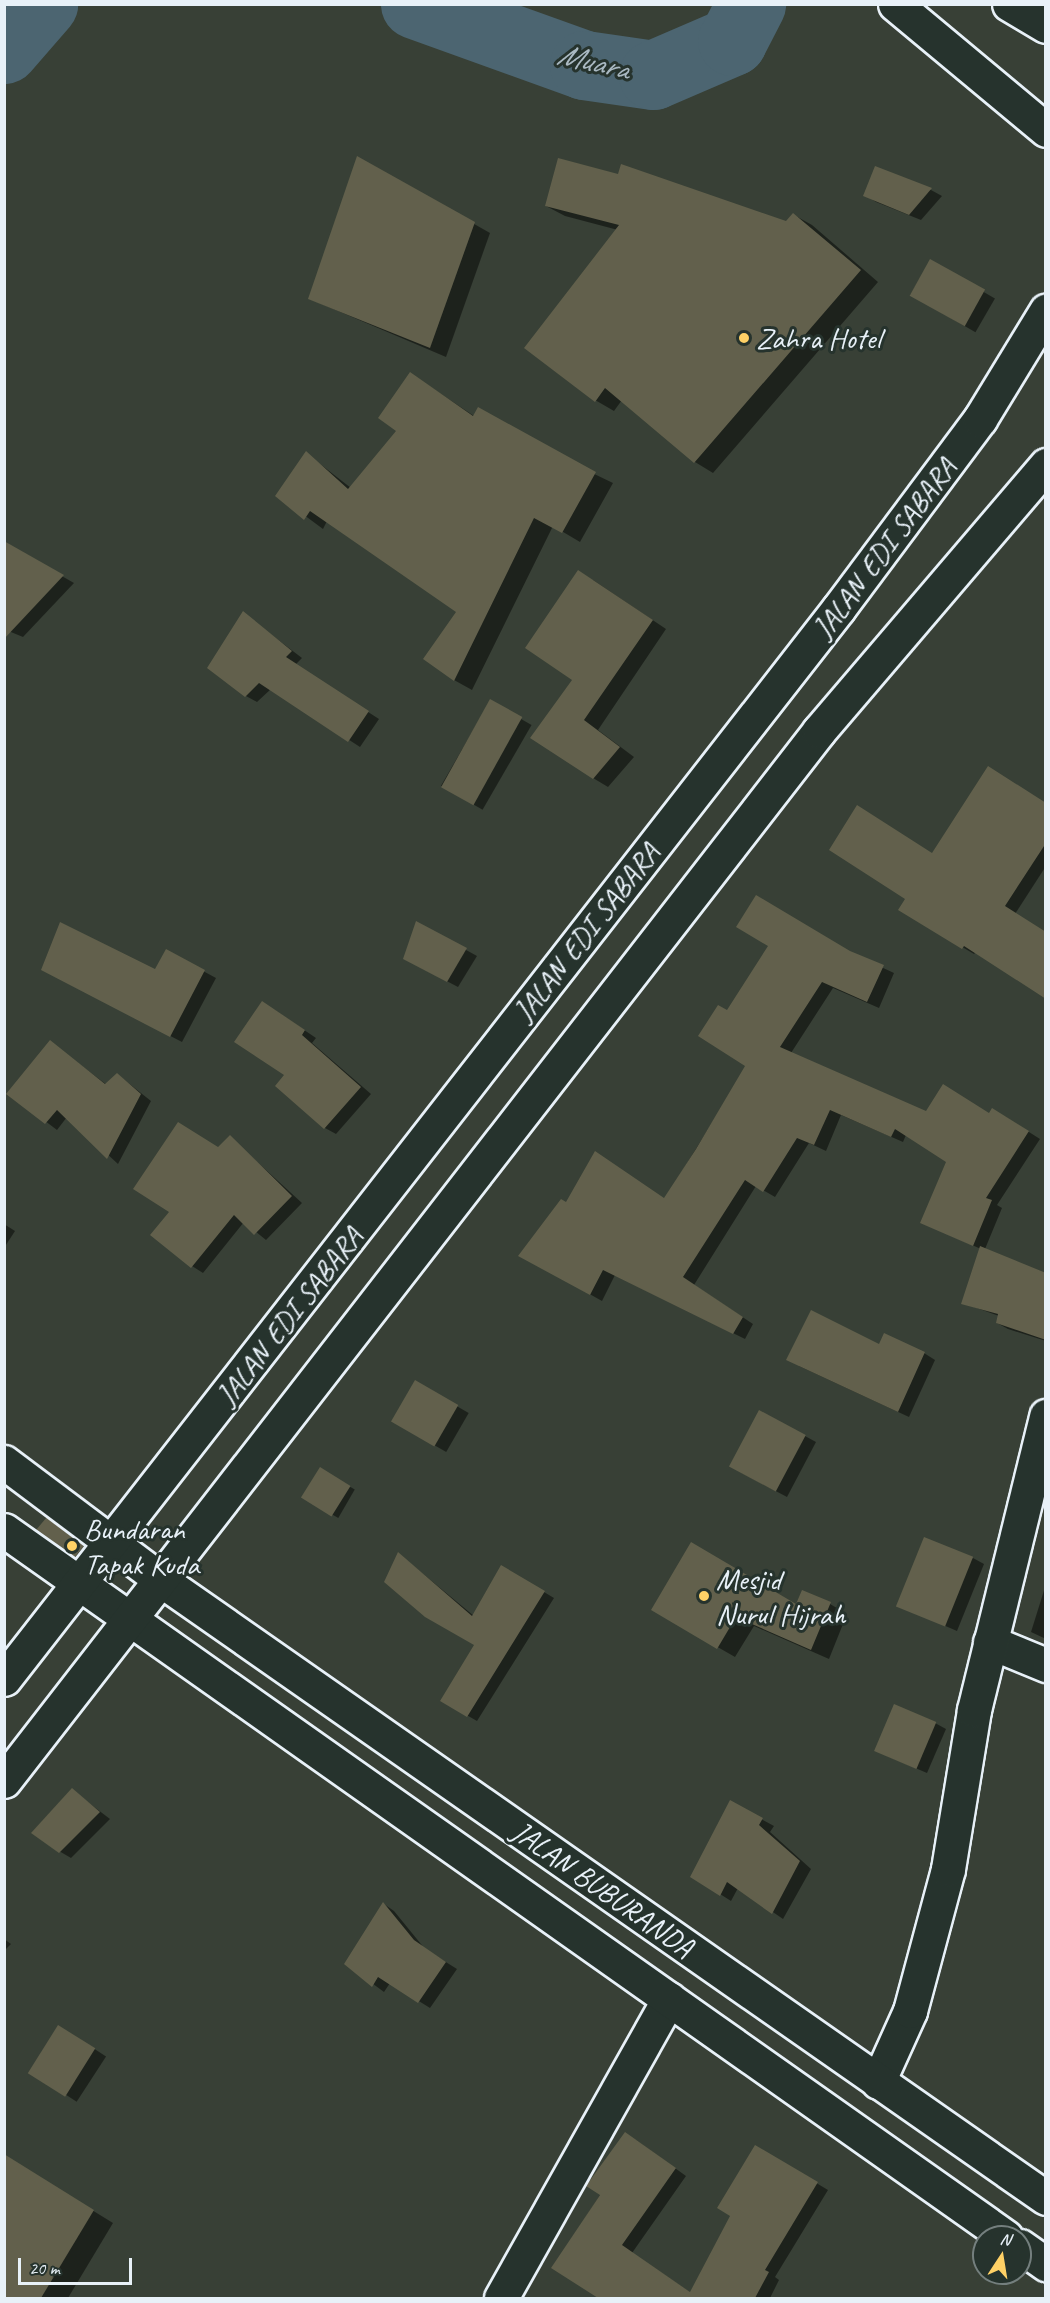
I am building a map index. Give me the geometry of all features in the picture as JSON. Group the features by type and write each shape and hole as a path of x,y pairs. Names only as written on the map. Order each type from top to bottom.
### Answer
{"street":[{"path":"895,4 1046,130"},
{"path":"1009,4 1046,26"},
{"name":"JALAN EDI SABARA","path":"4,1679 846,599 980,419 1046,311"},
{"name":"JALAN EDI SABARA","path":"4,1781 819,731 1046,465"},
{"path":"878,2082 910,2011 945,1881 974,1710 1046,1416"},
{"name":"JALAN BUBURANDA","path":"4,1462 161,1580 1046,2198"},
{"name":"JALAN BUBURANDA","path":"4,1530 129,1621 989,2225"},
{"path":"990,1642 1046,1665"},
{"path":"501,2298 669,1999"},
{"path":"1032,2254 1046,2264"}],"building":[{"path":"357,156 475,222 430,348 308,299"},
{"path":"558,158 618,174 621,164 786,221 793,213 861,270 694,463 605,388 595,402 524,348 619,225 545,206"},
{"path":"875,166 932,188 909,215 863,196"},
{"path":"930,259 985,290 965,326 910,296"},
{"path":"410,372 473,416 478,407 596,472 562,533 534,518 454,681 423,659 456,612 310,511 304,520 275,496 306,451 348,489 396,431 378,418"},
{"path":"4,541 64,575 4,639"},
{"path":"578,570 653,620 584,720 620,747 593,779 530,738 572,680 525,648"},
{"path":"243,611 292,651 286,657 369,711 348,742 259,683 245,697 207,668"},
{"path":"490,699 522,717 473,805 441,787"},
{"path":"988,766 1046,803 1046,843 1005,906 1046,932 1046,999 964,946 962,949 898,910 905,899 829,850 857,805 932,853"},
{"path":"756,895 850,951 884,965 867,1002 822,982 780,1047 926,1111 943,1084 989,1113 992,1108 1029,1131 986,1198 992,1200 973,1246 920,1223 946,1162 895,1129 891,1137 830,1110 814,1145 797,1138 763,1192 745,1180 683,1277 743,1317 733,1334 603,1270 590,1295 518,1256 561,1199 566,1202 595,1151 664,1198 745,1066 698,1036 718,1005 727,1010 768,946 736,927"},
{"path":"416,921 467,948 447,982 403,959"},
{"path":"60,922 155,969 166,949 205,970 170,1037 41,970"},
{"path":"262,1001 305,1030 302,1035 361,1087 324,1129 275,1086 284,1075 234,1042"},
{"path":"50,1040 105,1084 117,1073 141,1094 107,1159 57,1110 45,1124 6,1094"},
{"path":"178,1122 218,1147 230,1135 292,1196 254,1235 234,1215 191,1268 150,1235 169,1212 133,1189"},
{"path":"980,1246 1046,1273 1046,1340 996,1323 998,1314 961,1304"},
{"path":"811,1310 879,1344 884,1333 925,1352 898,1412 786,1360"},
{"path":"415,1380 458,1405 434,1447 391,1422"},
{"path":"759,1410 806,1435 776,1491 729,1467"},
{"path":"320,1467 351,1486 331,1517 301,1498"},
{"path":"47,1517 84,1546 75,1557 36,1530"},
{"path":"924,1537 973,1557 945,1626 896,1607"},
{"name":"Mesjid Nurul Hijrah","path":"691,1542 796,1604 802,1590 831,1602 811,1650 736,1617 717,1649 651,1610"},
{"path":"398,1552 472,1616 501,1565 545,1591 467,1717 440,1701 474,1645 425,1617 384,1582"},
{"path":"894,1704 936,1722 916,1769 874,1751"},
{"path":"72,1788 100,1812 59,1853 31,1833"},
{"path":"730,1800 763,1818 759,1825 800,1861 772,1914 727,1882 720,1896 690,1877"},
{"path":"383,1902 414,1940 446,1962 418,2003 378,1977 372,1987 344,1964"},
{"path":"58,2025 95,2048 65,2097 28,2073"},
{"path":"625,2132 676,2168 622,2245 690,2292 730,2216 717,2208 755,2145 818,2182 765,2270 769,2272 755,2298 598,2298 551,2268 600,2195 586,2186"},
{"path":"4,2154 94,2210 41,2298 4,2298"}],"waterway":[{"name":"Muara","path":"4,49 43,4"},
{"name":"Muara","path":"415,4 584,65 653,75 732,41 751,4"}],"place":[{"name":"Zahra Hotel","path":"744,338"},
{"name":"Bundaran Tapak Kuda","path":"72,1546"},
{"name":"Mesjid Nurul Hijrah","path":"704,1596"}]}
